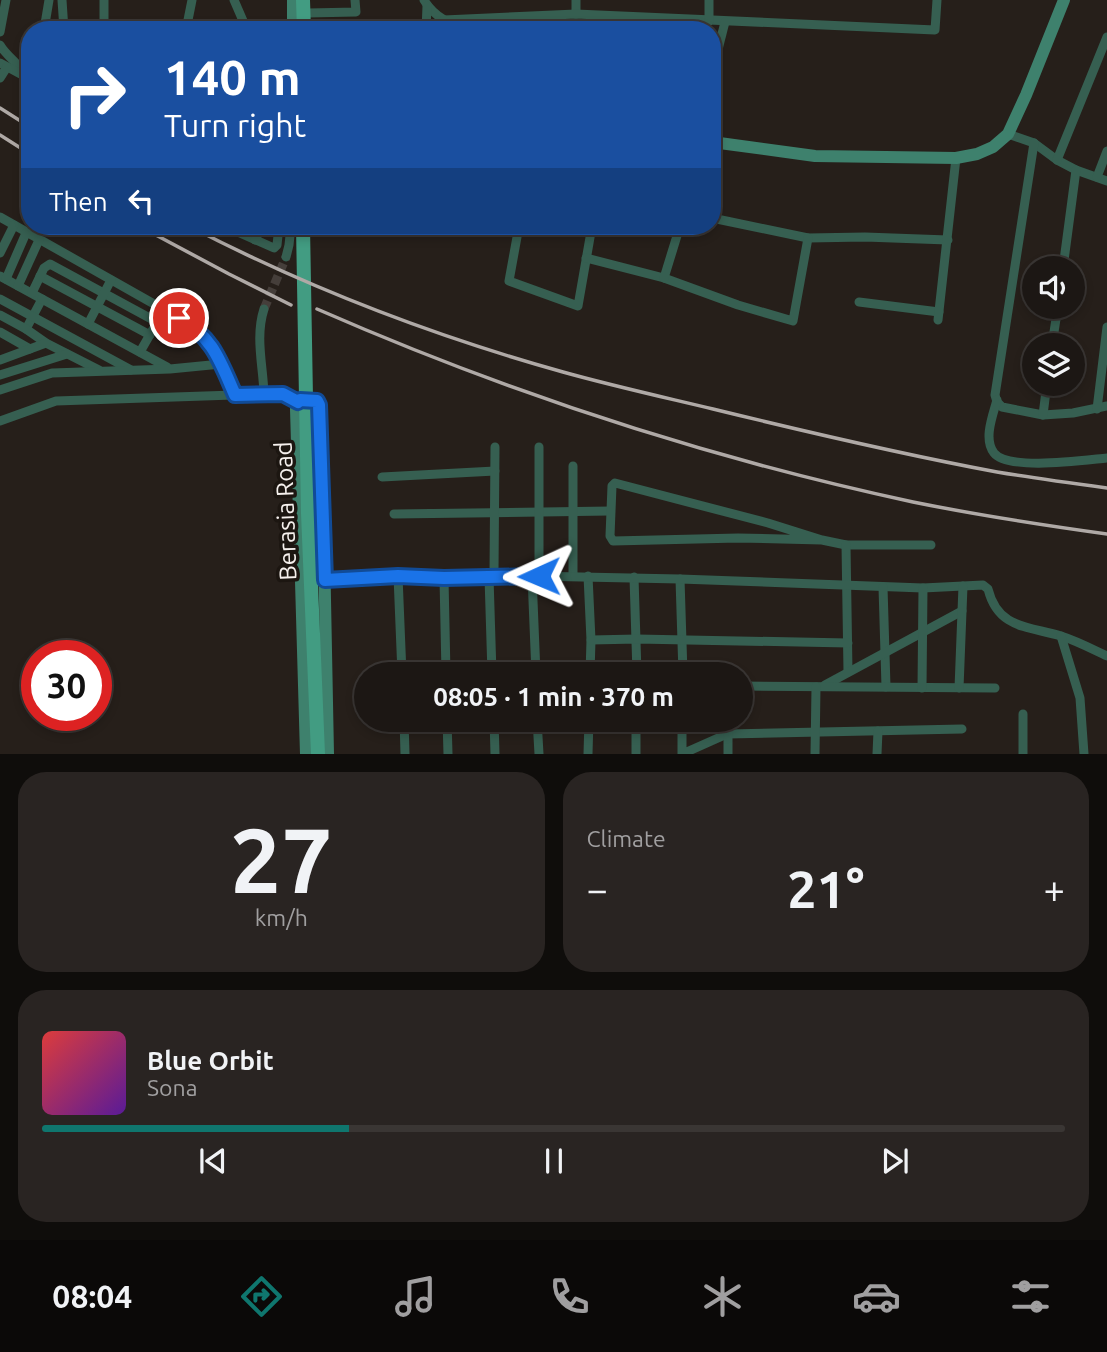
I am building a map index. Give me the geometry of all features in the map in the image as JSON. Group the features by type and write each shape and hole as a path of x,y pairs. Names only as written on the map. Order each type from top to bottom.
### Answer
{"main road":[{"name":"Berasia Road","path":"303,235 309,526 318,754"}],"street":[{"path":"0,32 6,0"},
{"path":"45,21 48,0"},
{"path":"62,0 63,21"},
{"path":"104,0 104,21"},
{"path":"188,20 192,0"},
{"path":"234,0 243,21"},
{"path":"293,0 293,21"},
{"path":"307,4 356,12 355,0"},
{"path":"576,0 576,14"},
{"path":"426,3 444,20 576,14 709,21 709,0"},
{"path":"721,22 935,30 937,0"},
{"path":"721,143 815,156 956,158 977,154 993,147 1008,134 1063,0"},
{"path":"426,3 426,21"},
{"path":"721,38 725,22"},
{"path":"1057,160 1107,37"},
{"path":"0,45 21,67"},
{"path":"0,78 4,65 21,74"},
{"path":"1008,134 1034,143 1076,170 1107,181"},
{"path":"1034,143 995,395 997,400 1002,407 1043,415 1102,407 1107,327"},
{"path":"1097,177 1107,151"},
{"path":"859,302 939,316 956,158"},
{"path":"1065,256 1076,170"},
{"path":"0,218 21,230"},
{"path":"721,220 808,238 948,240"},
{"path":"0,253 13,225"},
{"path":"25,235 3,277 170,369"},
{"path":"29,235 193,326 201,333 222,364 235,395"},
{"path":"245,235 271,248 276,247 278,235"},
{"path":"255,240 258,235"},
{"path":"286,257 290,235"},
{"path":"517,235 509,281 578,306 590,235"},
{"path":"664,278 677,235"},
{"path":"586,258 664,278 738,305 793,321 808,238"},
{"path":"18,286 38,240"},
{"path":"32,293 44,268 50,264 157,322"},
{"path":"40,276 149,335"},
{"path":"88,324 111,280"},
{"path":"0,299 133,370"},
{"path":"26,329 43,299"},
{"path":"264,309 260,331 264,394"},
{"path":"139,352 164,310"},
{"path":"0,315 100,371"},
{"path":"0,332 30,349"},
{"path":"5,358 10,338"},
{"path":"5,358 46,343"},
{"path":"0,375 67,354"},
{"path":"0,390 52,373 170,369 222,364"},
{"path":"0,421 55,401 264,394 283,394 298,402 317,401 325,580 328,754"},
{"path":"1043,415 1045,396"},
{"path":"997,400 989,432 990,444 994,453 1002,459 1037,463 1107,458"},
{"path":"298,402 296,408 306,754"},
{"path":"489,577 494,573 495,447"},
{"path":"536,662 535,576 540,513 539,447"},
{"path":"573,466 573,576"},
{"path":"382,477 495,471"},
{"path":"821,540 725,538 613,541 610,536 612,486 615,483 846,545 931,545"},
{"path":"394,514 610,511"},
{"path":"846,545 848,672"},
{"path":"325,580 398,576 588,576 883,587 986,586 991,601 1006,619 1031,629 1061,636 1107,656"},
{"path":"398,576 402,662"},
{"path":"588,576 590,662"},
{"path":"489,577 492,662"},
{"path":"634,577 637,662"},
{"path":"444,578 446,662"},
{"path":"680,579 682,662"},
{"path":"959,688 963,586"},
{"path":"883,587 886,687"},
{"path":"922,688 923,587"},
{"path":"819,687 962,611"},
{"path":"1061,636 1080,698 1084,754"},
{"path":"591,640 848,643"},
{"path":"753,687 995,688"},
{"path":"815,754 819,687"},
{"path":"1023,714 1023,754"},
{"path":"682,732 682,754 727,734 962,729"},
{"path":"877,754 878,731"},
{"path":"404,732 405,754"},
{"path":"447,732 448,754"},
{"path":"494,732 495,754"},
{"path":"538,732 539,754"},
{"path":"588,754 589,732"},
{"path":"636,732 636,754"},
{"path":"727,734 728,754"}],"tunnel":[{"path":"264,309 286,257"}],"railway":[{"path":"0,108 21,121"},
{"path":"0,135 21,148"},
{"path":"156,235 291,305"},
{"path":"207,235 372,309 467,343 563,372 890,450 997,472 1107,488"},
{"path":"317,309 462,368 610,421 685,444 836,485 913,502 1107,534"}],"route":[{"path":"179,318 193,326 208,341 222,364 235,395 283,394 298,402 317,401 325,580 398,576 539,576"}]}
